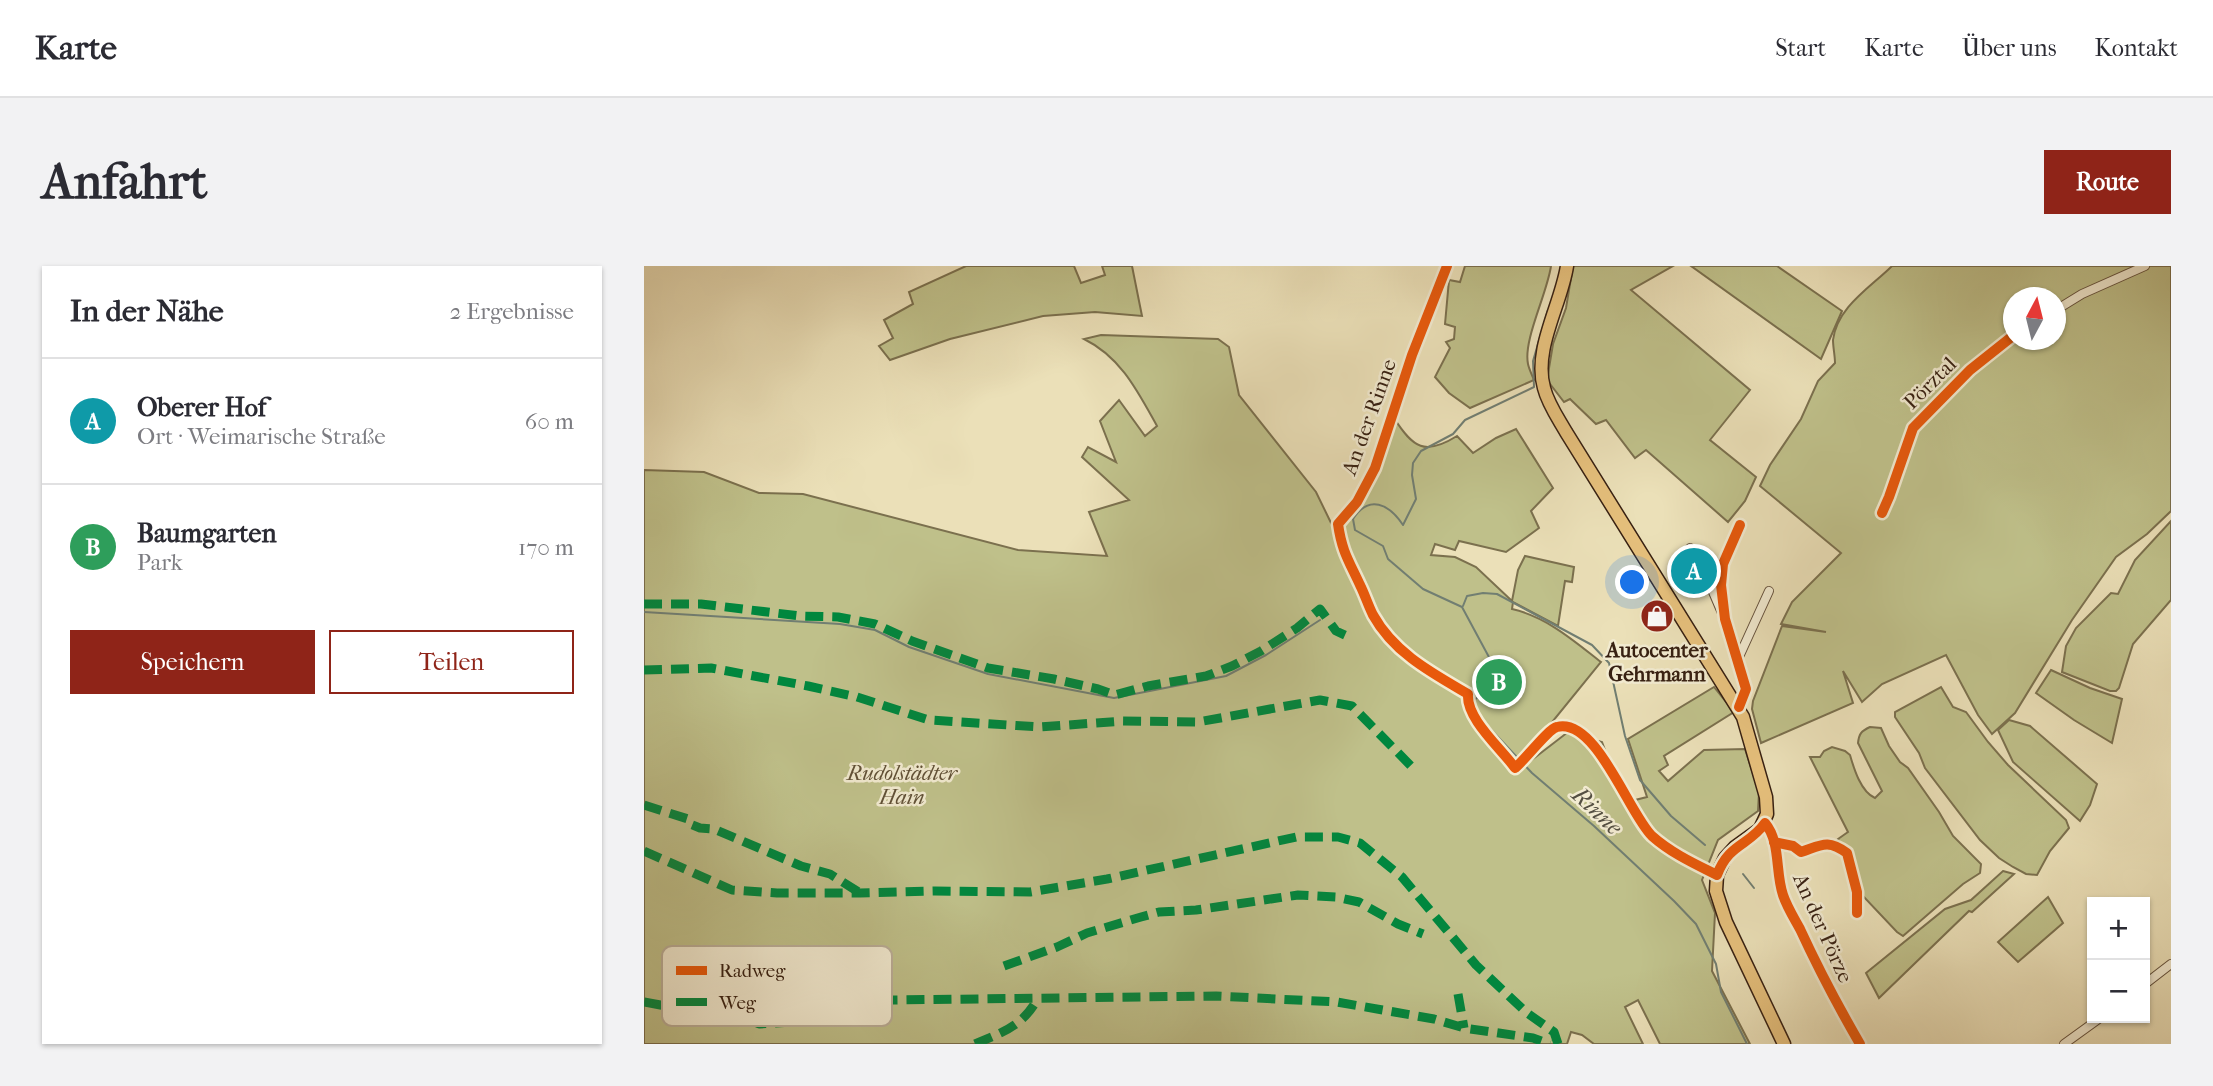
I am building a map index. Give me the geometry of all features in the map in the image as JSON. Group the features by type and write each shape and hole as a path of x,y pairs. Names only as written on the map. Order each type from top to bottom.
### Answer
{"main road":[{"path":"1567,266 1543,351 1541,373 1544,388 1566,432 1739,707 1766,797 1767,814 1765,823 1758,831 1735,847 1725,858 1717,876 1716,891 1726,922 1784,1044"}],"street":[{"name":"An der Rinne","path":"1372,613 1360,583 1345,557 1338,524 1357,502 1375,468 1412,355 1447,266"},
{"path":"2066,304 2145,266"},
{"name":"Pörztal","path":"1882,513 1913,428 1970,370 2003,344"},
{"path":"1725,619 1721,585 1723,564 1740,525"},
{"path":"1690,548 1725,619 1738,659 1746,689 1739,707"},
{"path":"1738,659 1769,591"},
{"name":"An der Pörze","path":"1765,823 1772,832 1783,894 1826,985 1860,1044"},
{"path":"1774,842 1793,846 1801,852 1827,843 1847,853 1857,892 1857,914"},
{"path":"2150,980 2171,964"},
{"path":"2064,1044 2092,1023"}],"green space":[{"path":"966,266 1074,266 1081,283 1105,275 1102,266 1132,266 1142,316 1095,312 1043,316 950,339 890,360 879,346 893,338 884,320 913,304 909,292"},
{"path":"1465,266 1551,266 1527,354 1534,380 1470,408 1449,393 1435,377 1450,348 1446,342 1454,339 1455,327 1445,324 1449,280 1460,282"},
{"path":"1573,266 1673,266 1631,290 1750,390 1710,440 1756,477 1745,501 1728,522 1646,450 1635,458 1606,420 1596,424 1570,399 1564,402 1547,380 1553,344 1566,308"},
{"path":"1691,266 1777,266 1842,311 1821,359"},
{"path":"1892,266 2171,266 2171,511 2147,534 2116,557 2072,620 2015,713 1992,734 1978,715 1946,655 1882,684 1862,702 1843,671 1853,703 1761,743 1752,709 1753,701 1782,626 1826,632 1781,624 1792,602 1841,553 1760,486 1770,465 1801,419 1818,381 1835,363 1833,340 1836,328 1856,298"},
{"name":"Rudolstädter Hain","path":"1101,335 1218,339 1229,347 1239,395 1316,492 1333,527 1349,571 1368,597 1348,555 1343,531 1345,523 1371,484 1394,418 1407,436 1421,446 1436,446 1457,436 1473,453 1516,429 1553,488 1531,511 1539,528 1506,552 1459,541 1455,550 1435,544 1431,555 1455,557 1476,567 1512,601 1518,570 1525,556 1574,567 1572,582 1565,581 1558,626 1513,602 1512,609 1548,624 1601,662 1527,753 1514,762 1503,760 1520,769 1568,732 1602,742 1608,758 1635,800 1647,797 1628,739 1714,687 1734,712 1664,756 1668,765 1659,771 1668,781 1704,750 1745,749 1759,792 1758,811 1718,840 1702,880 1715,913 1712,971 1750,1044 1660,1044 1638,1000 1625,1007 1643,1044 1594,1044 1582,1035 1571,1032 1567,1044 644,1044 644,470 704,472 759,493 803,494 1018,550 1107,556 1089,512 1129,500 1082,457 1088,447 1116,462 1100,421 1119,400 1145,436 1157,426 1118,365 1084,339"},
{"path":"2171,521 2171,600 2133,644 2119,688 2110,691 2062,672 2066,646 2076,628 2111,593 2118,594 2135,560"},
{"path":"2051,670 2122,699 2112,743 2036,693"},
{"path":"1941,687 1953,707 1966,712 2008,765 2066,820 2069,828 2050,851 2037,875 2026,874 2013,867 1980,840 1925,768 1919,753 1895,717 1895,712"},
{"path":"2009,720 2030,726 2097,784 2090,805 2080,821 2013,762 1998,730"},
{"path":"1870,727 1881,728 1889,746 1900,762 1908,768 1953,836 1981,864 1980,873 1963,884 1903,936 1862,895 1838,839 1848,832 1810,757 1820,757 1832,747 1845,751 1850,755 1862,785 1875,798 1882,791 1858,743 1861,733"},
{"path":"2003,871 2014,874 1972,912 1969,911 1879,998 1866,973 1945,909 1971,900"},
{"path":"2048,897 2063,923 2018,962 1998,942"}],"waterway":[{"name":"Rinne","path":"1548,310 1533,361 1534,387 1465,420 1453,434 1421,451 1413,463 1416,499 1403,525 1385,507 1372,504 1359,511 1353,519 1355,530 1383,546 1388,559 1423,589 1462,607 1497,672 1495,683 1473,701 1481,719 1532,773 1594,826 1696,924 1716,964 1721,992 1747,1044"},
{"name":"Rinne","path":"1463,606 1467,596 1497,594 1592,645 1609,663 1625,736 1640,780 1671,816 1705,845"},
{"path":"644,612 840,624 875,630 909,647 988,674 1114,698 1226,676 1266,655 1320,620"},
{"path":"1143,685 1145,690"},
{"name":"Rinne","path":"1743,874 1754,888"}],"marked path":[{"path":"644,604 701,604 800,616 838,617 875,624 912,641 988,668 1054,679 1115,695 1206,676 1232,666 1297,628 1320,609 1336,631 1347,636"},
{"path":"644,670 711,668 857,697 929,720 1040,727 1123,721 1198,722 1320,700 1352,706 1414,769"},
{"path":"644,805 688,819 690,824 700,828 714,829 801,866 830,874 860,893"},
{"path":"644,851 732,890 777,893 1030,892 1107,879 1296,837 1338,837 1360,843 1402,877 1476,965 1527,1013 1554,1032 1558,1044"},
{"path":"1004,966 1087,933 1159,912 1196,910 1298,895 1336,897 1359,902 1398,924 1423,934"},
{"path":"1458,994 1464,1028"},
{"path":"892,1000 1216,996 1337,1002 1434,1019 1464,1028 1533,1038 1550,1044"},
{"path":"975,1044 1019,1022 1038,998"},
{"path":"644,1002 662,1005"}],"cycle path":[{"path":"1447,266 1412,355 1375,468 1357,502 1338,524 1346,556 1373,615 1392,640 1415,661 1468,694 1469,704 1478,723 1515,768 1553,729 1571,728 1585,737 1598,751 1652,836 1692,862 1717,875 1727,857 1765,823 1776,848 1786,904 1860,1044"},
{"path":"1882,513 1913,428 1970,370 2003,344"},
{"path":"1739,707 1746,689 1725,619 1721,585 1723,564 1740,525"},
{"path":"1774,842 1793,846 1801,852 1829,845 1847,853 1857,892 1857,913"}],"place":[{"name":"Oberer Hof","path":"1694,571"},
{"name":"Autocenter Gehrmann","path":"1657,616"},
{"name":"Baumgarten","path":"1499,682"}]}
